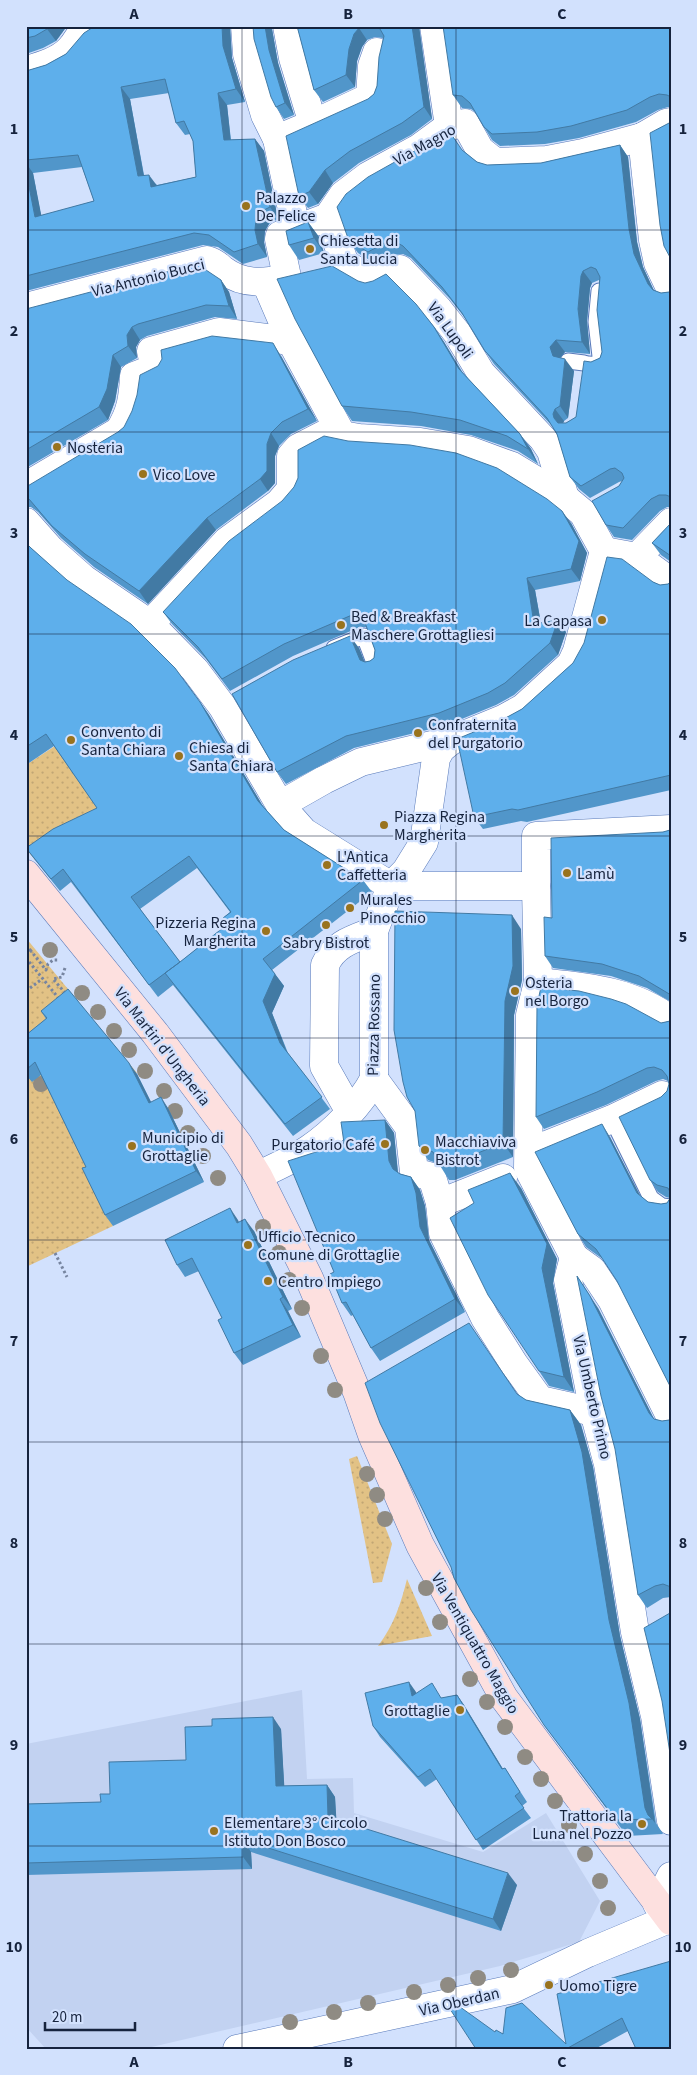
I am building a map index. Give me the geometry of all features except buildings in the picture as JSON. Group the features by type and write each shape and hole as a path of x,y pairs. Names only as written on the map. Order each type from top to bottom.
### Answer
{"street":[{"path":"26,70 45,65 70,50 80,33 96,26"},
{"path":"245,26 247,54 253,78 265,115 277,139 296,228"},
{"path":"287,26 293,58 313,124"},
{"path":"434,26 449,126"},
{"path":"277,139 370,97 372,66 377,52"},
{"path":"671,122 642,137 653,240 658,263 671,290"},
{"name":"Via Magno","path":"328,217 343,195 388,164 418,148 449,126 465,123 480,150 495,162 547,160 642,137"},
{"path":"276,280 329,268 328,217 280,235 276,280 291,341 336,428 342,435 420,442 468,450 512,466 582,505"},
{"name":"Via Antonio Bucci","path":"26,307 207,260 215,262 222,270 236,278 250,282 276,280"},
{"name":"Via Lupoli","path":"329,268 376,282 400,269 438,309 457,333 482,373 546,438 604,551"},
{"path":"26,486 119,431 126,421 133,401 134,376 154,368 151,351 219,332 291,341"},
{"path":"150,624 227,541 278,503 292,489 291,456 298,448 336,428"},
{"path":"26,522 50,549 84,579 150,624 195,670 230,702 280,805 304,832 391,886 536,886"},
{"path":"638,557 671,522"},
{"path":"280,805 361,762 452,740 503,719 523,708 571,664 577,651 604,551 638,557 671,582"},
{"path":"391,886 406,871 424,842 436,758 441,749 452,740"},
{"path":"671,829 536,836 538,982 530,1015 529,1160 574,1257 592,1270 612,1300 671,1418"},
{"path":"417,855 418,866 423,874 431,881 446,886"},
{"name":"Via Martiri d'Ungheria","path":"26,874 161,1041 239,1145 258,1176 309,1278 357,1392"},
{"name":"Piazza Rossano","path":"258,1176 309,1149 366,1095 374,1079 374,931 391,886"},
{"path":"350,1112 324,1066 325,965 330,954 342,945 374,931"},
{"path":"538,982 596,988 632,998 671,1020"},
{"path":"374,1079 409,1127 414,1172 432,1177 440,1203 442,1233 485,1318 514,1364 540,1400 594,1412"},
{"path":"440,1203 662,1095"},
{"name":"Via Umberto Primo","path":"574,1257 568,1280 594,1412 646,1626 663,1713 671,1821"},
{"path":"459,1333 485,1318"},
{"path":"357,1392 383,1377"},
{"name":"Via Ventiquattro Maggio","path":"357,1392 372,1435 420,1545 504,1698 665,1915"},
{"path":"665,1915 671,1876"},
{"name":"Via Oberdan","path":"237,2049 513,1989 665,1915"}],"lane":[{"path":"568,361 601,365 596,322 599,289"},
{"path":"582,381 584,363"},
{"path":"322,653 364,636 375,665"},
{"path":"612,1119 649,1195 662,1206 671,1207"}],"path":[{"path":"26,945 31,951 46,970 48,964 54,960 63,963 64,975 53,979 68,997 61,1002 26,956 31,951"},
{"path":"26,991 42,979"},
{"path":"55,1253 67,1277"}],"shaded area":[{"path":"55,746 105,820 61,841 35,860 26,849 26,765"},
{"path":"26,938 137,1073 60,1110 94,1178 90,1180 113,1226 26,1267"},
{"path":"357,1456 392,1544 382,1582 373,1583 349,1459"},
{"path":"407,1579 432,1636 378,1646 396,1614"},
{"path":"302,1690 307,1779 353,1778 354,1813 483,1852 546,1813 600,1901 579,1942 500,1966 143,2049 46,2049 26,2027 26,1744"}],"place":[{"name":"Palazzo De Felice","path":"246,206"},
{"name":"Chiesetta di Santa Lucia","path":"310,249"},
{"name":"Nosteria","path":"57,447"},
{"name":"Vico Love","path":"143,474"},
{"name":"La Capasa","path":"602,620"},
{"name":"Bed & Breakfast Maschere Grottagliesi","path":"341,625"},
{"name":"Confraternita del Purgatorio","path":"418,733"},
{"name":"Convento di Santa Chiara","path":"71,740"},
{"name":"Chiesa di Santa Chiara","path":"179,756"},
{"name":"Piazza Regina Margherita","path":"384,825"},
{"name":"L'Antica Caffetteria","path":"327,865"},
{"name":"Lamù","path":"567,873"},
{"name":"Murales Pinocchio","path":"350,908"},
{"name":"Sabry Bistrot","path":"326,925"},
{"name":"Pizzeria Regina Margherita","path":"266,931"},
{"name":"Osteria nel Borgo","path":"515,991"},
{"name":"Purgatorio Café","path":"385,1144"},
{"name":"Municipio di Grottaglie","path":"132,1146"},
{"name":"Macchiaviva Bistrot","path":"425,1150"},
{"name":"Ufficio Tecnico Comune di Grottaglie","path":"248,1245"},
{"name":"Centro Impiego","path":"268,1281"},
{"name":"Grottaglie","path":"460,1710"},
{"name":"Trattoria la Luna nel Pozzo","path":"642,1824"},
{"name":"Elementare 3° Circolo Istituto Don Bosco","path":"214,1831"},
{"name":"Uomo Tigre","path":"549,1985"}]}
